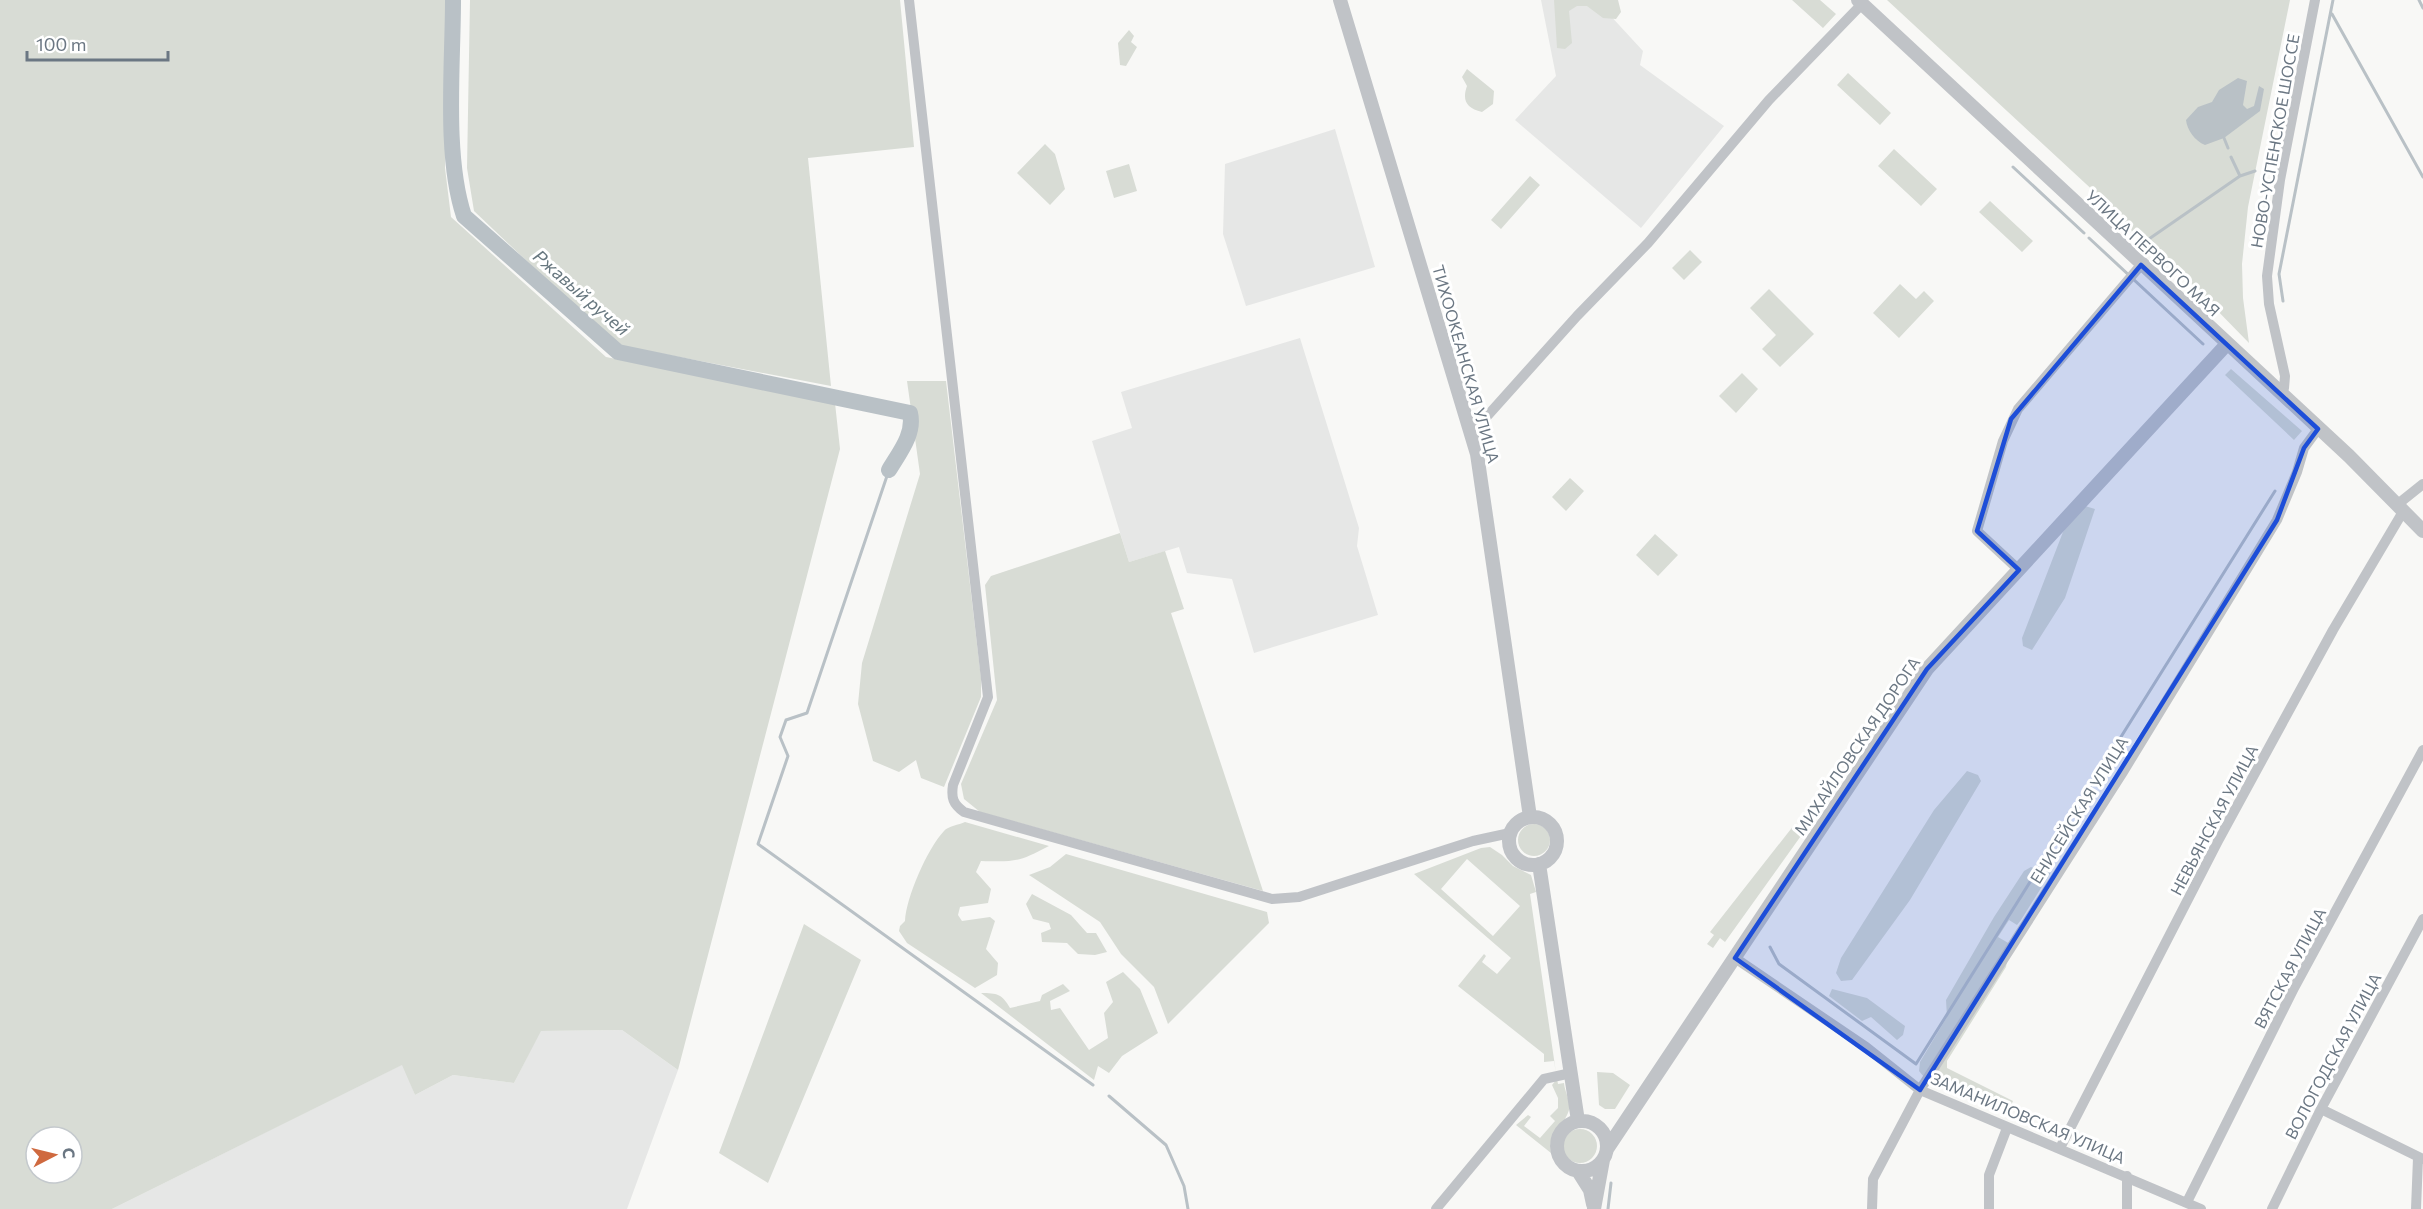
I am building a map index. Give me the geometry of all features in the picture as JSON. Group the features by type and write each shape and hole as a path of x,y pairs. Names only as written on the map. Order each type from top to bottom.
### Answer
{"street":[{"path":"909,0 988,697 953,785 951,795 954,805 964,812 1272,898 1299,897 1473,841 1510,833"},
{"name":"ТИХООКЕАНСКАЯ УЛИЦА","path":"1340,0 1472,433 1488,521 1530,817"},
{"name":"НОВО-УСПЕНСКОЕ ШОССЕ","path":"2280,393 2284,388 2285,376 2269,304 2267,276 2280,180 2315,0"},
{"path":"1472,433 1577,316 1648,243 1769,100 1860,2"},
{"name":"УЛИЦА ПЕРВОГО МАЯ","path":"1860,2 2280,393 2401,507 2423,531"},
{"path":"2019,570 1977,531 2011,420 2141,265"},
{"name":"МИХАЙЛОВСКАЯ ДОРОГА","path":"1594,1209 1605,1154 1927,669 2227,344"},
{"name":"ЕНИСЕЙСКАЯ УЛИЦА","path":"1872,1209 1873,1179 1920,1090 2122,772 2277,520 2297,472 2304,448 2318,429"},
{"path":"2401,507 2423,484"},
{"name":"НЕВЬЯНСКАЯ УЛИЦА","path":"2060,1148 2225,829 2401,507"},
{"name":"ВЯТСКАЯ УЛИЦА","path":"2187,1202 2294,988 2423,750"},
{"path":"1530,817 1548,822 1557,838 1552,855 1539,864 1528,864 1513,854 1509,844 1510,833 1518,822 1530,817"},
{"path":"1539,864 1578,1121"},
{"name":"ВОЛОГОДСКАЯ УЛИЦА","path":"2272,1209 2321,1109 2423,919"},
{"name":"ЗАМАНИЛОВСКАЯ УЛИЦА","path":"1735,958 1866,1047 1920,1090 2201,1209"},
{"path":"1436,1209 1544,1079 1571,1073"},
{"path":"2321,1109 2421,1158 2416,1209"},
{"path":"1595,1125 1605,1138 1605,1154 1592,1169 1578,1171 1563,1162 1557,1145 1564,1129 1578,1121 1613,1127 1628,1119"},
{"path":"1989,1209 1989,1175 2007,1128"},
{"name":"МИХАЙЛОВСКАЯ ДОРОГА","path":"1578,1171 1590,1190 1594,1209"},
{"path":"2127,1176 2127,1209"}],"highlighted area":[{"path":"2141,265 2318,429 2304,448 2277,520 1920,1090 1735,958 1927,669 2019,570 1977,531 2011,419"}],"shaded area":[{"path":"0,0 447,0 445,168 451,217 606,357 835,403 840,449 678,1070 622,1030 541,1031 514,1083 453,1075 415,1095 402,1065 112,1209 0,1209"},
{"path":"470,0 900,0 914,147 808,158 831,386 622,346 592,323 474,211 467,168"},
{"path":"1541,0 1596,0 1643,51 1640,65 1724,126 1641,228 1515,120 1556,76"},
{"path":"1554,0 1618,0 1621,12 1616,19 1603,18 1587,6 1577,6 1569,11 1572,43 1565,49 1557,48"},
{"path":"1792,0 1820,0 1836,14 1823,28"},
{"path":"1887,0 2290,0 2248,207 2242,264 2243,298 2249,343 2165,257 2145,246 2112,208"},
{"path":"1129,30 1134,36 1131,42 1137,47 1126,66 1120,65 1118,43"},
{"path":"1467,69 1494,91 1493,104 1482,112 1469,106 1465,99 1467,86 1462,77"},
{"path":"1848,73 1891,113 1880,125 1837,85"},
{"path":"2238,78 2247,81 2243,105 2247,109 2254,106 2259,86 2264,89 2260,111 2224,138 2205,145 2201,143 2192,135 2186,120 2198,107 2212,102 2219,90"},
{"path":"1335,129 1375,267 1246,306 1223,234 1225,164"},
{"path":"1045,144 1055,154 1065,189 1050,205 1017,173"},
{"path":"1894,149 1937,189 1921,206 1878,166"},
{"path":"1129,164 1137,191 1114,198 1106,171"},
{"path":"1530,176 1540,185 1501,229 1491,220"},
{"path":"1990,201 2033,241 2022,252 1979,212"},
{"path":"1690,250 1702,262 1684,280 1672,268"},
{"path":"1900,284 1916,299 1924,291 1934,301 1899,338 1873,313"},
{"path":"1769,289 1814,334 1780,367 1762,349 1776,335 1750,308"},
{"path":"1300,338 1359,528 1357,546 1378,615 1254,653 1232,579 1187,573 1179,547 1129,562 1092,441 1132,428 1121,392"},
{"path":"2231,369 2302,431 2294,440 2225,375"},
{"path":"1742,373 1758,389 1736,413 1719,396"},
{"path":"907,381 946,381 981,678 981,697 944,787 921,778 916,760 899,772 873,761 858,704 862,663 920,474"},
{"path":"1570,478 1584,491 1566,511 1552,497"},
{"path":"2081,507 2095,509 2065,598 2032,650 2023,646 2022,638 2063,532"},
{"path":"1120,533 1129,562 1165,551 1184,609 1171,613 1263,891 980,812 964,799 961,784 997,700 985,585 991,576"},
{"path":"1655,534 1678,555 1658,576 1636,555"},
{"path":"1967,771 1978,775 1981,781 1910,900 1852,980 1841,981 1836,973 1841,958 1934,810"},
{"path":"965,822 1049,846 1017,860 981,861 976,872 991,889 988,903 960,907 958,915 962,921 990,917 995,921 986,949 998,963 997,975 975,988 907,943 899,931 905,921 913,887 937,839 946,829"},
{"path":"1534,824 1545,829 1550,840 1545,851 1534,856 1523,851 1518,840 1523,829"},
{"path":"1794,825 1803,833 1725,942 1720,938 1713,948 1707,944 1714,935 1710,932"},
{"path":"1490,847 1513,866 1531,875 1536,892 1530,894 1556,1073 1554,1061 1544,1062 1544,1054 1458,986 1484,954 1486,956 1482,962 1497,974 1511,958 1414,874 1481,848","holes":["1467,859 1520,906 1493,936 1441,889"]},
{"path":"1066,854 1267,912 1269,923 1168,1024 1154,987 1121,954 1100,922 1029,875 1050,867"},
{"path":"2031,867 2042,872 2047,867 2053,869 2017,925 2009,920 1998,937 2010,944 2006,967 1947,1061 1947,1068 2013,1101 2006,1116 1924,1077 1919,1071 1920,1062 1947,1017 1946,1000 1994,917 2024,871"},
{"path":"1032,894 1071,915 1087,933 1096,933 1107,952 1095,955 1078,954 1067,943 1042,942 1041,933 1051,929 1049,923 1033,919 1026,904"},
{"path":"804,924 861,960 768,1183 719,1153"},
{"path":"1123,972 1140,989 1158,1033 1122,1056 1109,1073 1098,1066 1094,1080 981,993 998,995 1010,1008 1040,1001 1042,995 1063,984 1070,991 1050,1001 1051,1010 1060,1008 1089,1050 1108,1038 1104,1013 1113,1002 1106,982"},
{"path":"1832,989 1867,998 1905,1026 1903,1035 1897,1040 1871,1017 1862,1021 1829,996"},
{"path":"622,1030 678,1070 627,1209 112,1209 403,1064 415,1095 453,1075 514,1083 540,1031"},
{"path":"1597,1072 1613,1073 1630,1085 1615,1109 1605,1109 1599,1105"},
{"path":"1557,1079 1558,1084 1564,1083 1569,1100 1569,1110 1551,1141 1551,1153 1516,1125 1528,1115 1531,1117 1524,1126 1540,1138 1555,1121 1550,1116 1558,1108 1558,1098 1552,1085"},
{"path":"1580,1129 1592,1134 1597,1146 1592,1158 1580,1163 1568,1158 1563,1146 1568,1134"}],"waterway":[{"name":"Ржавый ручей","path":"453,0 452,138 454,166 464,216 618,352 910,413 908,436 889,470"},
{"path":"2283,301 2279,274 2333,0"},
{"path":"2419,0 2423,8"},
{"path":"2332,14 2423,177"},
{"path":"2224,138 2228,148"},
{"path":"2146,241 2240,176 2231,157"},
{"path":"2013,167 2084,233"},
{"path":"2240,176 2255,171"},
{"path":"2089,238 2203,344"},
{"path":"889,470 807,713 786,720 780,737 788,756 758,844 1093,1085"},
{"path":"1770,947 1779,964 1916,1064 2275,491"},
{"path":"1109,1096 1166,1145 1184,1186 1188,1209"},
{"path":"1608,1209 1611,1183"}]}
